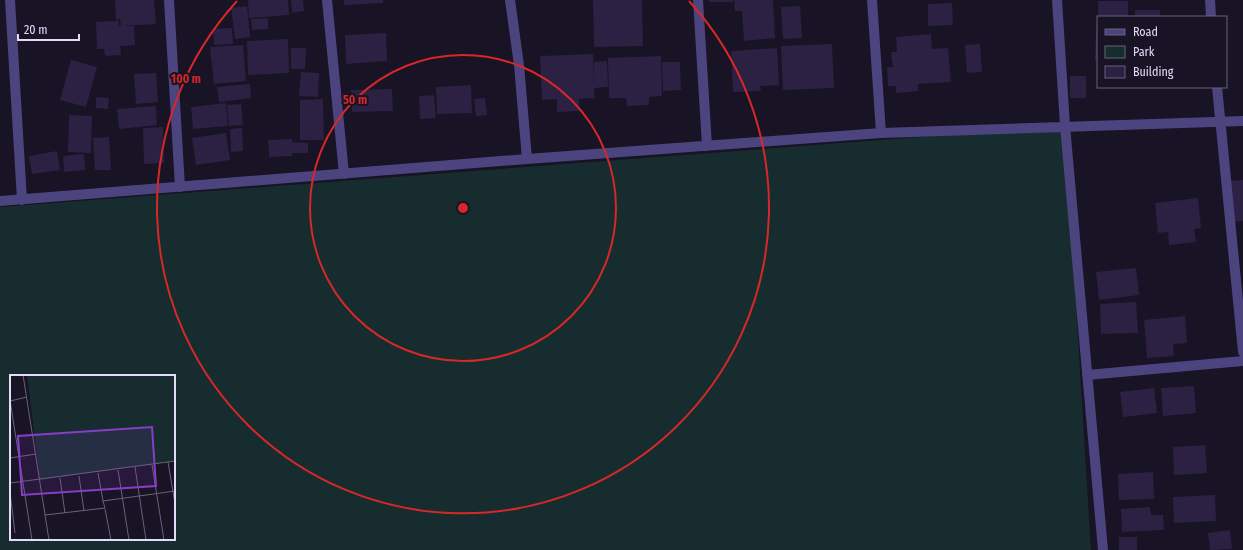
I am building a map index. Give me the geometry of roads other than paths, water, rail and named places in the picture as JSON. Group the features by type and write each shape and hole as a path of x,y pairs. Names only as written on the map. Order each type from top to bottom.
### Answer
{"street":[{"path":"10,0 22,200"},
{"path":"169,0 180,187"},
{"path":"327,0 344,174"},
{"path":"510,0 519,65 527,159"},
{"path":"698,0 707,146"},
{"path":"872,0 881,133"},
{"path":"1057,0 1065,126 1103,550"},
{"path":"1210,0 1211,16"},
{"path":"1217,88 1219,122 1243,352"},
{"path":"0,201 527,159 881,133 1243,121"},
{"path":"1087,376 1243,361"}]}
